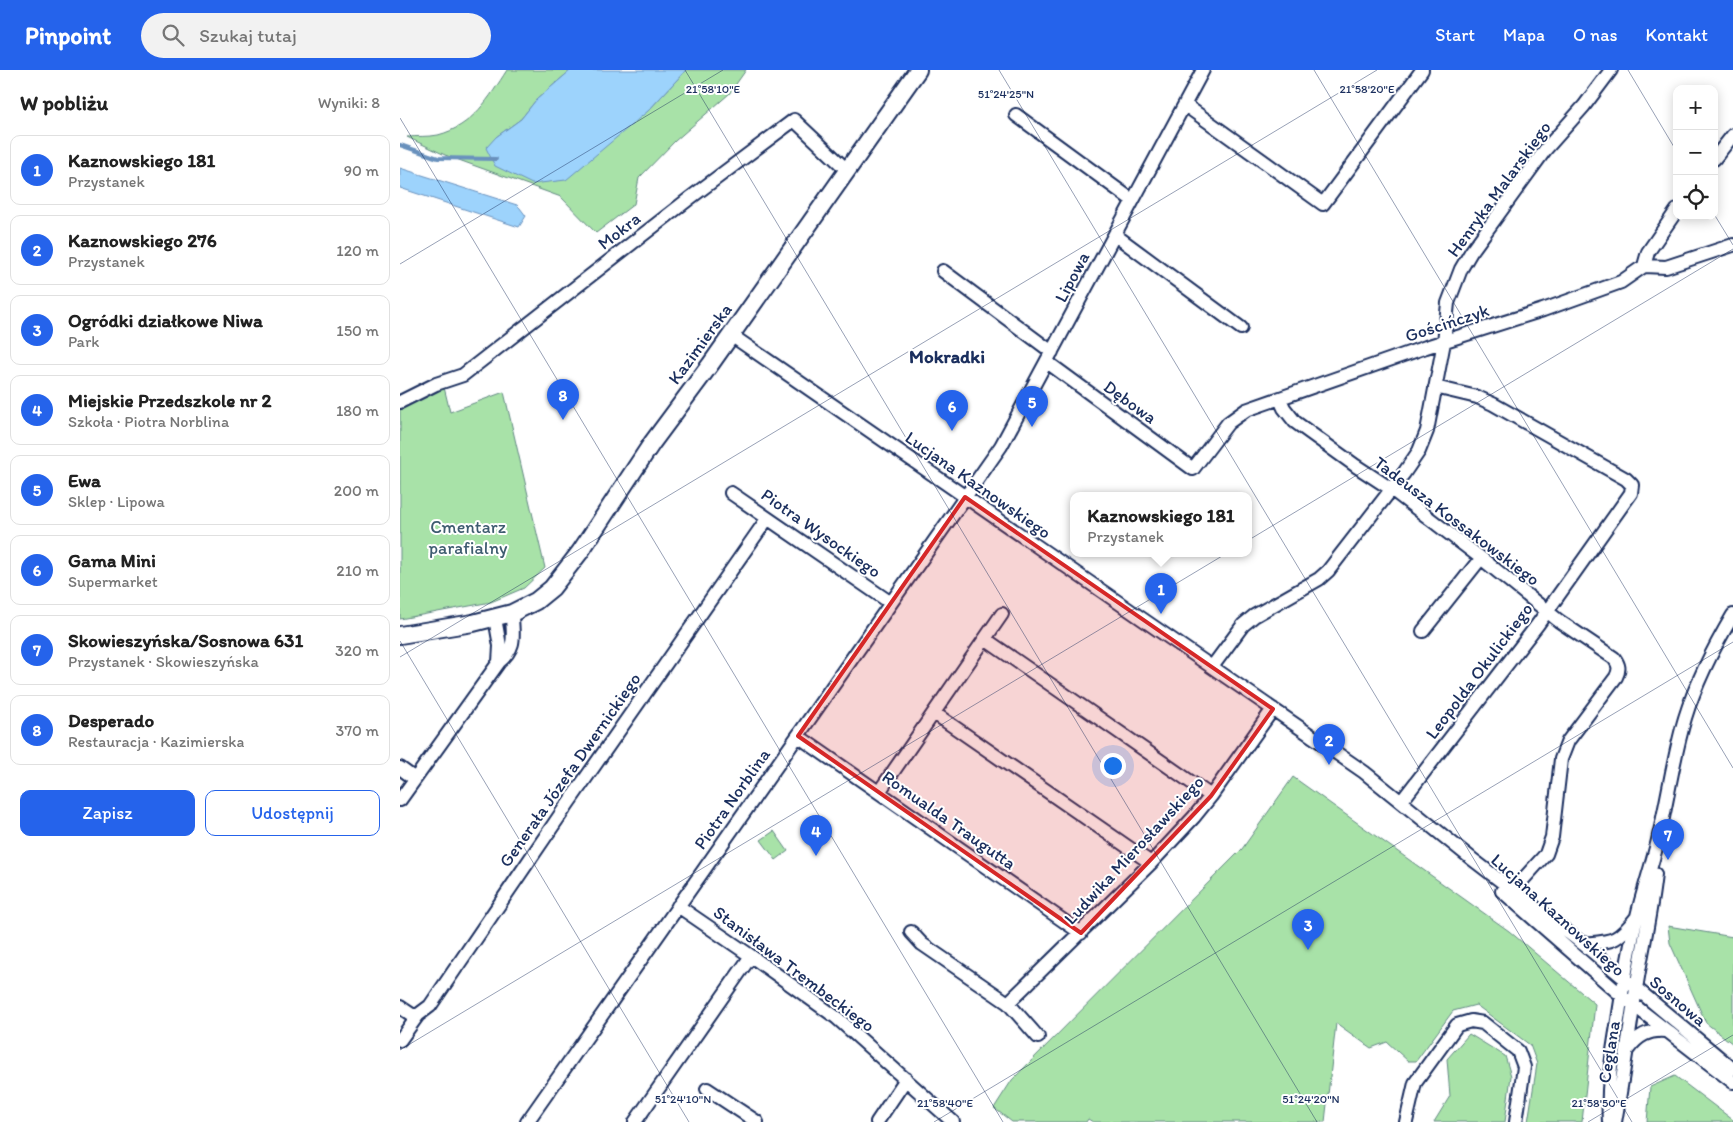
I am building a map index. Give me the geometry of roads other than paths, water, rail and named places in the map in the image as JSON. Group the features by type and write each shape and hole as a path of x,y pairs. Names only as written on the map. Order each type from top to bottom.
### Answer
{"main road":[{"name":"Kazimierska","path":"400,635 495,618 512,613 536,601 552,588 563,576 606,515 652,443 848,171 918,70"}],"street":[{"name":"Lipowa","path":"965,497 1009,434 1132,200 1203,70"},
{"path":"1185,105 1323,204 1422,70"},
{"name":"Henryka Malarskiego","path":"1212,667 1243,625 1254,616 1319,579 1328,571 1419,451 1427,431 1444,342 1448,303 1461,269 1471,252 1545,150 1584,106 1611,70"},
{"path":"1016,115 1132,200"},
{"name":"Mokra","path":"400,402 436,384 463,375 690,198 794,120 848,171"},
{"path":"1718,154 1733,135"},
{"path":"1673,216 1648,252 1644,266 1666,267 1733,245"},
{"path":"1115,235 1241,328"},
{"name":"Gościńczyk","path":"1193,469 1228,423 1246,410 1613,285 1644,266"},
{"name":"Dębowa","path":"943,271 1193,469"},
{"name":"Lucjana Kaznowskiego","path":"731,335 1364,772 1472,859 1622,996"},
{"name":"Leopolda Okulickiego","path":"1401,802 1547,611 1631,494 1632,485 1626,478 1493,404 1477,397 1435,387"},
{"name":"Tadeusza Kossakowskiego","path":"1280,399 1284,408 1295,422 1391,489 1482,558 1559,622 1614,658 1619,666 1616,677 1568,740 1561,759 1550,846 1546,854 1510,893"},
{"name":"Piotra Wysockiego","path":"731,493 891,603"},
{"name":"Piotra Norblina","path":"527,1122 965,497"},
{"name":"Generała Józefa Dwernickiego","path":"400,1040 418,1015 430,1006 558,816 767,518"},
{"path":"1423,631 1482,558"},
{"path":"400,800 500,662 508,654 512,647 512,613"},
{"path":"879,792 1002,614"},
{"path":"1658,840 1672,767 1686,716 1712,654 1733,615"},
{"path":"495,618 500,646 500,662"},
{"path":"985,639 1211,796"},
{"name":"Ludwika Mierosławskiego","path":"1008,1004 1151,863 1211,796 1273,709"},
{"path":"934,713 1151,863"},
{"name":"Romualda Traugutta","path":"798,736 1081,933"},
{"path":"400,768 415,780"},
{"name":"Ceglana","path":"1609,1122 1608,1102 1612,1059 1624,978 1637,916 1658,840"},
{"name":"Ceglana","path":"1615,1122 1628,1049 1636,988 1650,918 1658,840"},
{"name":"Lucjana Kaznowskiego","path":"1510,893 1583,944 1624,978"},
{"name":"Stanisława Trembeckiego","path":"678,906 837,1018 953,1122"},
{"path":"1583,944 1612,941 1622,935 1637,916"},
{"path":"911,932 922,944 1008,1004 1038,1037"},
{"path":"635,1122 751,956"},
{"name":"Sosnowa","path":"1624,978 1733,1069"},
{"name":"Sosnowa","path":"1622,996 1733,1082"},
{"path":"400,1007 412,1015 418,1015"},
{"path":"1406,1122 1415,1083 1457,1025 1471,1021 1483,1023 1518,1051 1524,1067 1516,1122"},
{"path":"1628,1049 1636,1038 1657,1030 1666,1030"},
{"path":"877,1122 906,1080"},
{"path":"707,1089 757,1122"}],"water":[{"path":"571,70 686,70 648,111 566,180 532,184 495,166 486,148 496,137 521,119 536,100"},
{"path":"400,168 517,205 526,216 519,227 400,188"}],"waterway":[{"path":"400,145 438,158 496,159"}],"place":[{"name":"Desperado","path":"563,420"},
{"name":"Ewa","path":"1032,427"},
{"name":"Gama Mini","path":"952,431"},
{"name":"Kaznowskiego 181","path":"1161,614"},
{"name":"Kaznowskiego 276","path":"1329,765"},
{"name":"Miejskie Przedszkole nr 2","path":"816,856"},
{"name":"Skowieszyńska/Sosnowa 631","path":"1668,860"},
{"name":"Ogródki działkowe Niwa","path":"1308,950"}],"district":[{"name":"Mokradki","path":"947,356"}],"park label":[{"name":"Cmentarz parafialny","path":"468,537"}]}
